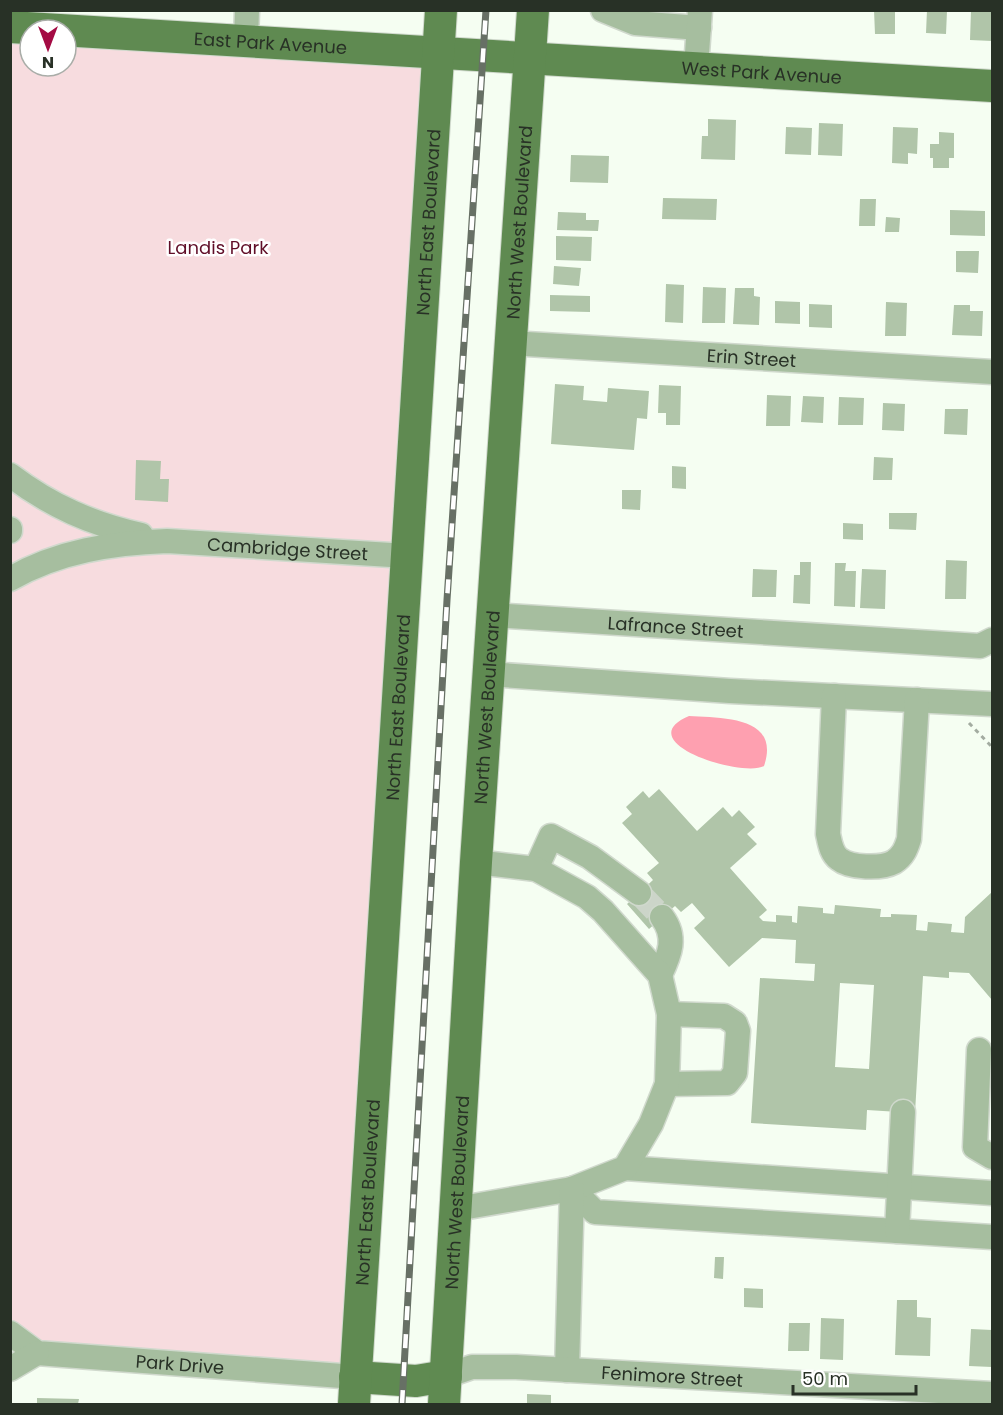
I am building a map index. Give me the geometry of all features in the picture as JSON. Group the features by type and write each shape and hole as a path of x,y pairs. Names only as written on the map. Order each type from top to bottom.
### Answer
{"main road":[{"name":"North East Boulevard","path":"355,1391 441,10"},
{"name":"North West Boulevard","path":"445,1390 476,862 533,10"},
{"name":"East Park Avenue","path":"10,27 247,25 439,51 530,57"},
{"name":"West Park Avenue","path":"530,57 993,86"},
{"name":"Fenimore Street","path":"355,1391 416,1380 433,1380 445,1390"}],"street":[{"path":"603,10 635,23 699,20 696,68"},
{"name":"Erin Street","path":"510,343 993,372"},
{"name":"Cambridge Street","path":"10,475 45,500 84,519 167,541"},
{"name":"Cambridge Street","path":"10,579 84,550 115,544 167,541 407,556"},
{"name":"Lafrance Street","path":"492,615 980,646 993,640"},
{"path":"488,674 993,704"},
{"path":"834,696 829,817 831,849 839,860 853,865 873,866 892,863 905,852 909,839 917,700"},
{"path":"536,868 551,836 590,857 632,888 603,911"},
{"path":"476,862 536,868 587,897 603,911 660,975 669,1014 667,1084 651,1124 625,1168"},
{"path":"660,975 672,947 672,936 662,917"},
{"path":"667,1084 727,1083 735,1073 738,1031 735,1023 724,1016 669,1014"},
{"path":"979,1050 975,1147 993,1157"},
{"path":"897,1231 903,1112"},
{"path":"456,1209 572,1189 625,1168 993,1193"},
{"path":"572,1189 596,1212 993,1237"},
{"path":"567,1370 572,1189"},
{"path":"10,1333 37,1353 10,1369"},
{"name":"Park Drive","path":"37,1353 355,1391"},
{"name":"Fenimore Street","path":"445,1390 459,1370 488,1366 993,1394"}],"path":[{"path":"950,702 993,747"}],"green space":[{"name":"Landis Park","path":"11,27 18,27 18,78 78,78 78,31 439,51 355,1377 23,1363 11,1346"}],"shaded area":[{"path":"689,716 732,720 756,729 764,737 767,750 764,766 734,767 695,755 680,746 672,736 674,726"}],"building":[{"path":"874,10 895,10 895,34 875,34"},
{"path":"927,10 947,11 946,34 926,33"},
{"path":"971,10 992,10 992,41 970,40"},
{"path":"708,119 736,120 735,160 701,159 702,136 708,136"},
{"path":"819,123 843,124 842,156 818,155"},
{"path":"786,127 812,128 811,155 785,154"},
{"path":"893,127 918,128 917,154 908,153 908,164 892,163"},
{"path":"939,132 954,133 954,158 949,158 949,168 933,168 933,158 930,158 930,144 939,144"},
{"path":"571,155 609,156 608,183 570,182"},
{"path":"663,198 717,199 716,220 662,219"},
{"path":"860,199 876,199 875,226 859,226"},
{"path":"950,210 985,211 985,236 950,235"},
{"path":"558,212 586,213 586,220 599,220 598,231 557,230"},
{"path":"886,217 900,218 899,232 885,232"},
{"path":"556,236 592,237 591,261 556,260"},
{"path":"956,251 979,251 978,273 956,272"},
{"path":"554,266 581,268 579,286 553,284"},
{"path":"666,284 684,285 683,323 665,322"},
{"path":"703,287 726,288 725,323 702,323"},
{"path":"735,288 754,288 754,296 760,297 759,325 733,324"},
{"path":"550,295 590,296 590,312 550,311"},
{"path":"775,301 800,302 800,324 775,323"},
{"path":"886,302 907,303 906,336 885,336"},
{"path":"809,304 832,305 832,328 809,327"},
{"path":"954,305 970,305 970,311 983,311 982,336 952,335"},
{"path":"555,384 584,386 583,400 607,402 608,388 649,391 647,419 637,418 634,450 551,444"},
{"path":"659,385 681,386 680,425 666,425 666,413 658,413"},
{"path":"767,395 791,396 790,426 766,426"},
{"path":"803,396 824,397 823,423 801,422"},
{"path":"839,397 864,398 863,425 838,425"},
{"path":"883,403 905,404 904,431 882,430"},
{"path":"945,409 968,409 967,435 944,434"},
{"path":"874,457 893,458 892,480 873,480"},
{"path":"136,460 161,461 160,479 169,479 168,502 135,500"},
{"path":"672,466 686,467 686,489 672,488"},
{"path":"622,490 641,490 640,510 622,509"},
{"path":"889,513 917,513 916,530 889,529"},
{"path":"843,523 863,524 863,540 843,539"},
{"path":"946,560 967,561 966,599 945,599"},
{"path":"800,562 811,562 810,604 793,603 794,575 800,575"},
{"path":"835,563 846,563 845,571 856,571 855,607 834,606"},
{"path":"753,569 777,570 776,597 752,597"},
{"path":"862,569 886,570 885,609 860,608"},
{"path":"659,789 697,831 723,807 732,817 739,810 755,827 747,834 757,844 730,868 767,910 759,917 763,921 776,922 776,915 792,916 792,922 797,923 798,906 823,908 823,913 834,914 835,905 881,909 880,917 891,917 891,914 917,915 916,930 927,931 928,922 952,924 951,932 964,933 965,917 992,892 992,1000 969,973 949,972 949,978 923,976 915,1113 867,1110 866,1130 751,1123 760,978 814,981 815,964 795,963 796,940 762,938 729,967 694,928 705,918 692,903 681,912 675,906 649,929 627,904 653,880 647,873 659,863 622,823 632,814 626,807 643,791 649,798","holes":["840,983 874,985 869,1069 835,1067"]},
{"path":"715,1257 724,1257 723,1279 714,1278"},
{"path":"744,1288 763,1289 763,1308 744,1307"},
{"path":"897,1300 917,1300 917,1317 931,1318 930,1356 895,1355"},
{"path":"821,1318 844,1319 843,1360 820,1359"},
{"path":"789,1323 810,1323 809,1351 788,1351"},
{"path":"971,1329 992,1330 992,1367 969,1366"},
{"path":"527,1394 551,1395 551,1404 527,1404"},
{"path":"37,1398 79,1399 78,1404 37,1404"}],"tunnel":[{"path":"639,893 662,917"}],"railway":[{"path":"402,1404 447,600 486,10"}]}
